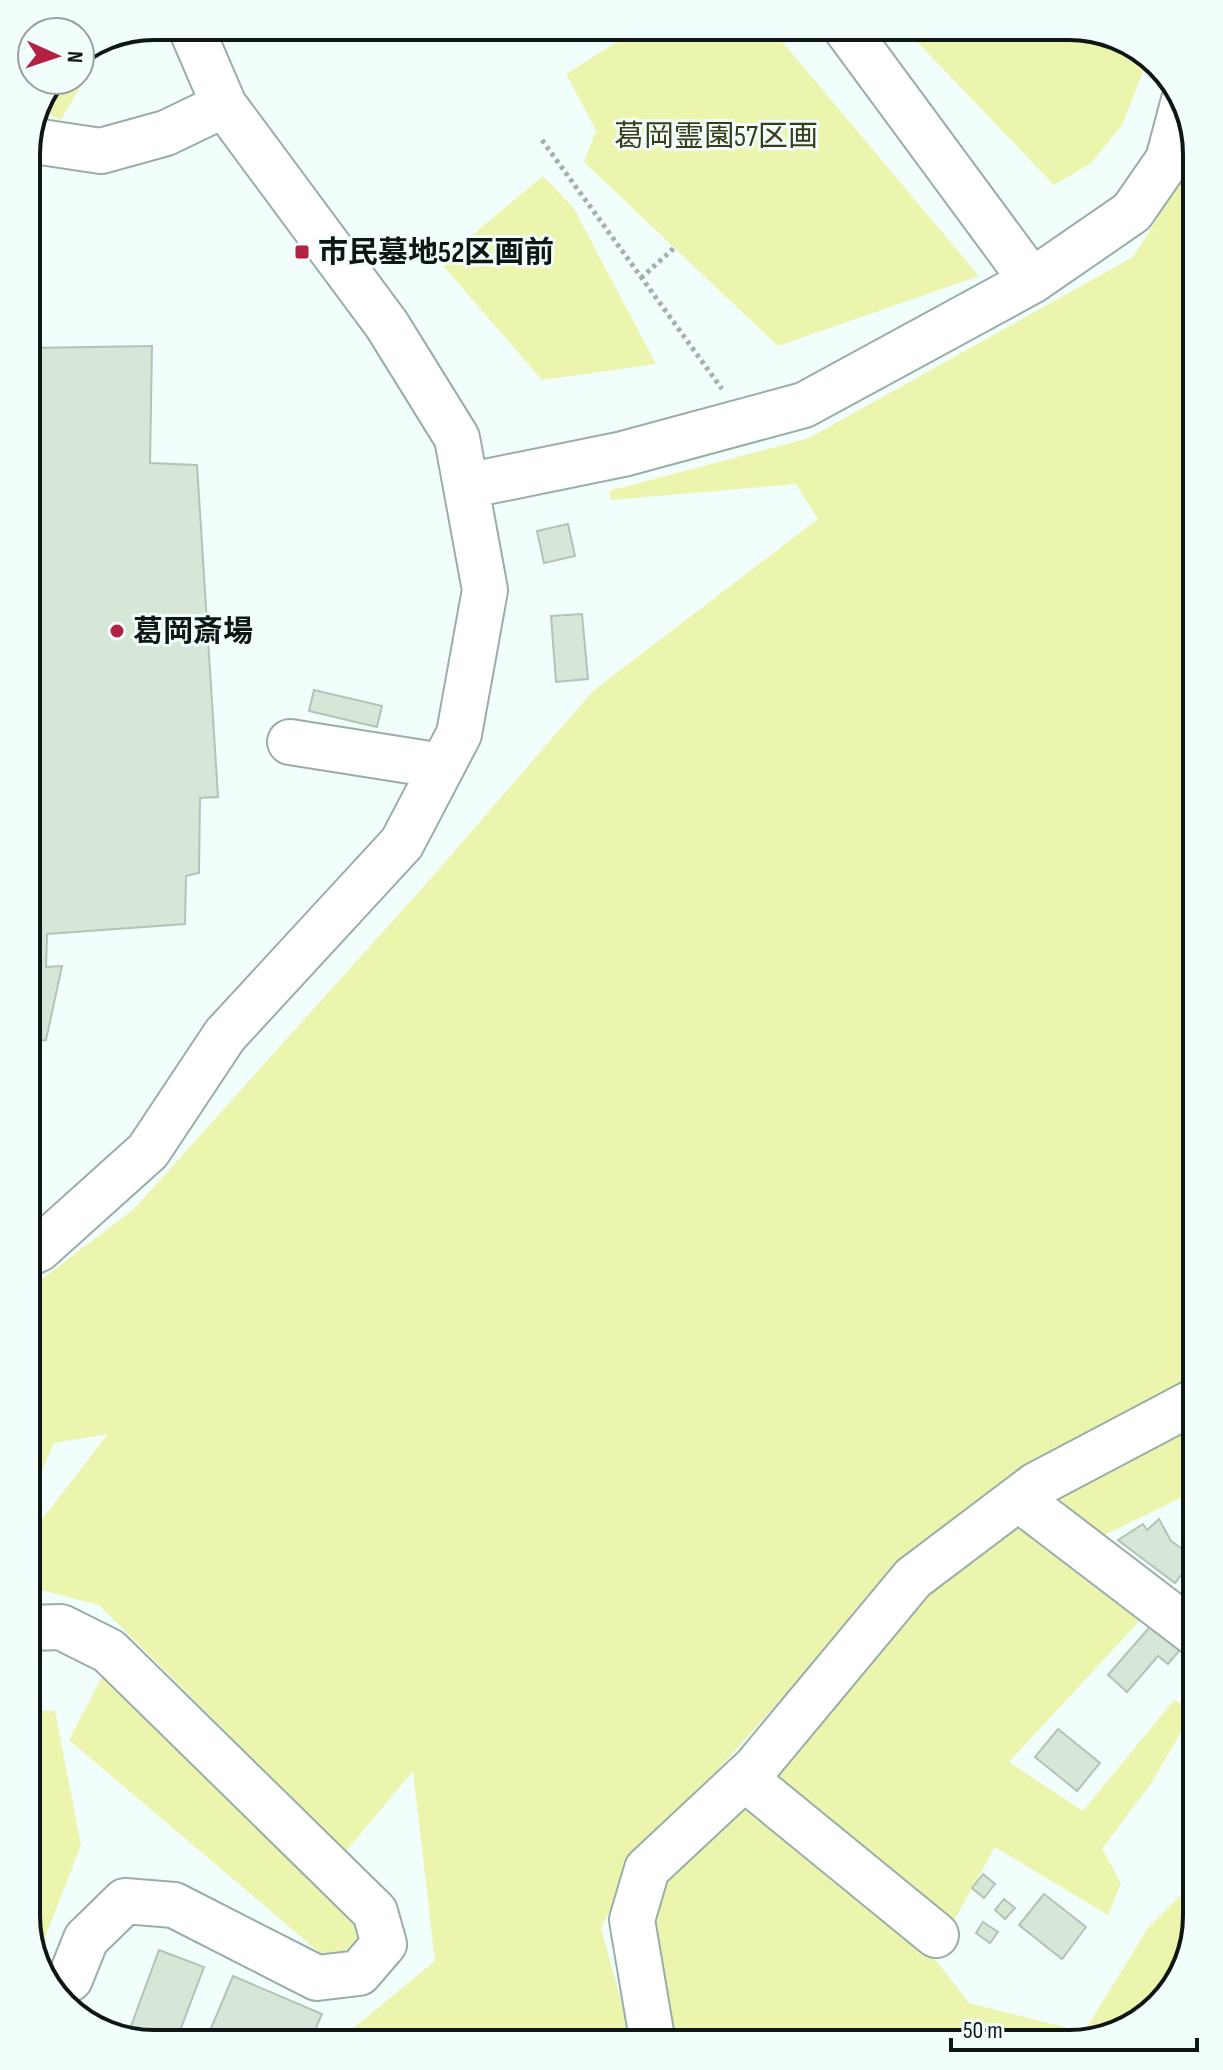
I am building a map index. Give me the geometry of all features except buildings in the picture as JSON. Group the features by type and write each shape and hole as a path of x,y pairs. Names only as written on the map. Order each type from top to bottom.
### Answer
{"street":[{"path":"40,1248 148,1151 225,1035 402,843 459,734 485,590 457,438 387,325 224,105 196,40"},
{"path":"854,40 1032,281"},
{"path":"41,142 101,151 166,133 224,105"},
{"path":"466,486 623,454 804,405 1032,281 1132,212 1168,160 1178,122"},
{"path":"290,742 442,766"},
{"path":"651,2030 632,1920 647,1869 744,1778 913,1578 1036,1485 1183,1407"},
{"path":"1019,1499 1183,1624"},
{"path":"40,1628 61,1627 109,1651 375,1912 384,1944 359,1973 317,1978 174,1905 125,1901 86,1939 70,1979"},
{"path":"744,1778 936,1935"}],"path":[{"path":"542,140 745,421"},
{"path":"641,278 674,248"}],"green space":[{"name":"葛岡霊園57区画","path":"620,40 781,40 979,276 778,346 584,162 596,130 566,74"},
{"path":"915,40 1076,40 1105,46 1144,68 1122,125 1091,163 1054,185"},
{"path":"57,96 75,96 61,120 48,114"},
{"path":"543,176 573,207 656,364 542,380 440,262"},
{"path":"1183,177 1183,1392 896,1571 637,1860 601,1928 629,2030 351,2030 435,1961 413,1771 346,1851 99,1605 40,1590 40,1522 108,1434 54,1443 40,1474 40,1280 134,1209 433,876 593,691 818,519 796,484 611,500 609,491 809,438 1133,257"},
{"path":"1183,1419 1183,1497 1096,1539 1048,1495"},
{"path":"1020,1523 1145,1615 1009,1762 1083,1811 1174,1700 1183,1704 1183,1729 1152,1782 1102,1849 1121,1883 1108,1915 995,1847 953,1922 774,1778 930,1586"},
{"path":"104,1673 365,1931 332,1963 69,1740"},
{"path":"40,1710 55,1711 81,1845 43,1942 40,1916"},
{"path":"743,1799 928,1950 969,2003 1074,2030 664,2030 650,1938 659,1876"},
{"path":"1183,1893 1182,1931 1168,1973 1150,1997 1132,2011 1105,2024 1086,2028 1148,1928"}],"place":[{"name":"市民墓地52区画前","path":"302,252"},
{"name":"葛岡斎場","path":"117,631"}]}
